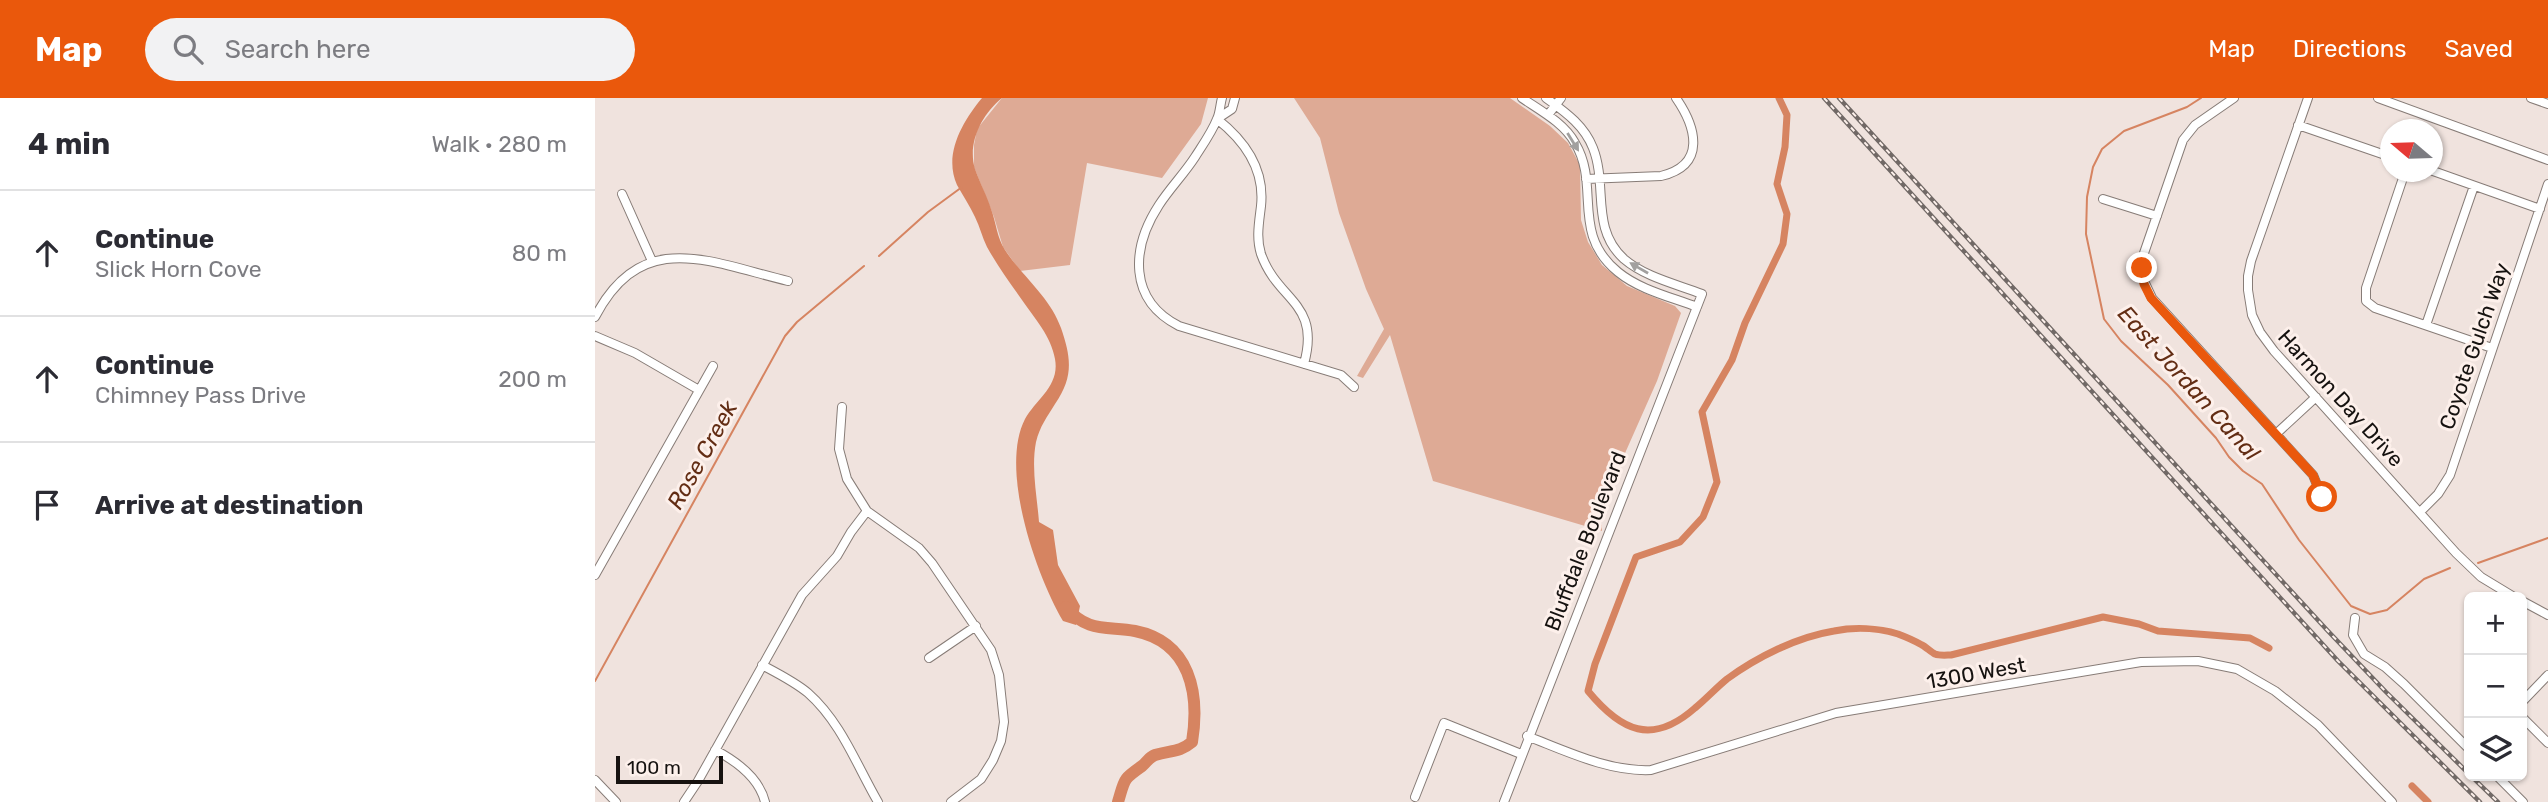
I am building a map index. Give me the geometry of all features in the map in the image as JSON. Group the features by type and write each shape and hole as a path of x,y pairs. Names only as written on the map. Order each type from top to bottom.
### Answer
{"street":[{"path":"1222,98 1217,119 1194,158 1163,198 1148,225 1139,261 1144,289 1159,313 1179,326 1341,375 1354,387"},
{"path":"1217,119 1232,109 1235,98"},
{"path":"1522,98 1548,116 1573,139 1583,161 1587,213 1592,234 1599,251 1610,265 1639,284 1697,307"},
{"path":"1546,98 1558,101 1577,122 1596,156 1599,178"},
{"path":"1586,179 1661,176 1683,165 1691,152 1693,131 1689,118 1676,98"},
{"path":"2234,98 2195,124 2187,134 2142,262 2143,279 2147,292 2313,475 2322,497"},
{"name":"Harmon Day Drive","path":"2308,98 2251,261 2248,290 2252,315 2274,351 2473,570 2506,592"},
{"path":"2378,98 2548,160"},
{"path":"2531,98 2548,104"},
{"path":"1548,116 1558,101"},
{"path":"1217,119 1243,144 1258,171 1261,195 1259,246 1267,268 1304,317 1308,342 1304,364"},
{"path":"2298,125 2380,153"},
{"path":"2443,175 2540,209"},
{"name":"Bluffdale Boulevard","path":"1504,802 1527,736 1702,294 1643,272 1620,255 1603,226 1599,178"},
{"path":"2403,182 2366,288 2366,302 2375,308 2492,348"},
{"name":"Coyote Gulch Way","path":"2420,512 2447,481 2548,184"},
{"path":"2426,325 2474,186"},
{"path":"622,194 652,261"},
{"path":"2103,199 2157,216"},
{"path":"595,317 615,285 628,274 652,261 677,257 695,258 787,281"},
{"path":"595,336 635,354 699,390"},
{"path":"595,575 713,366"},
{"path":"2276,434 2316,397"},
{"path":"842,407 839,449 847,479 867,511 919,548 976,626 991,650 999,675 1004,722 1001,741 981,779 951,802"},
{"path":"684,802 802,595 837,556 867,511"},
{"path":"2527,604 2548,615"},
{"path":"2355,618 2353,635 2364,654 2385,667 2404,684 2464,744"},
{"path":"929,658 976,626"},
{"name":"1300 West","path":"1527,736 1607,765 1623,769 1651,770 1819,717 2141,662 2198,661 2237,669 2275,691 2318,726 2392,802"},
{"path":"762,665 808,693 825,712 844,739 878,802"},
{"path":"2527,697 2548,675"},
{"path":"2523,718 2548,743"},
{"path":"1415,797 1444,723 1521,754"},
{"path":"715,750 743,768 763,794 765,802"},
{"path":"595,780 616,802"},
{"path":"2502,781 2523,802"}],"shaded area":[{"path":"982,98 1002,98 988,112 978,130 973,149 975,169 1002,245 1050,306 1061,328 1069,358 1065,385 1038,436 1034,472 1039,522 1053,530 1058,565 1080,606 1076,625 1063,621 1042,577 1032,550 1018,493 1018,440 1025,419 1051,385 1056,369 1053,351 1042,328 987,247 953,173 952,162 957,139"},
{"path":"1002,98 1208,98 1201,124 1162,178 1087,163 1070,265 1020,271 1003,247 974,167 977,129"},
{"path":"1294,98 1510,98 1550,126 1568,143 1580,165 1581,220 1588,242 1602,265 1627,286 1675,306 1681,313 1657,381 1595,521 1602,525 1602,531 1433,481 1390,335 1363,378 1357,376 1384,329 1366,289 1339,213 1320,138"}],"waterway":[{"path":"1779,98 1787,115 1785,147 1777,184 1787,214 1783,244 1745,323 1732,360 1702,412 1717,482 1703,517 1680,542 1636,557 1595,664 1588,691 1600,705 1625,724 1638,729 1665,727 1695,708 1727,679 1764,656 1806,638 1850,629 1874,629 1898,634 1935,654 1951,655 2103,617 2158,631 2250,638 2269,648"},
{"name":"East Jordan Canal","path":"2201,98 2187,107 2124,131 2102,149 2093,167 2087,197 2086,234 2104,319 2121,341 2168,385 2216,438 2229,457 2262,484 2299,540 2351,606 2370,614 2387,610 2424,579 2450,568"},
{"name":"Rose Creek","path":"879,256 928,212 962,187"},
{"name":"Rose Creek","path":"595,681 785,336 797,322 864,266"},
{"name":"East Jordan Canal","path":"2478,563 2548,538"},
{"path":"1066,607 1090,625 1135,631 1154,637 1168,646 1179,658 1192,688 1192,742 1179,750 1151,757 1125,781 1118,802"},
{"path":"2412,786 2428,802"}],"railway":[{"path":"1824,98 2338,661 2480,802"},
{"path":"1839,98 2327,630 2464,769"},
{"path":"2476,781 2498,802"}],"route":[{"path":"2142,268 2144,284 2151,298 2313,475 2322,497"}]}
